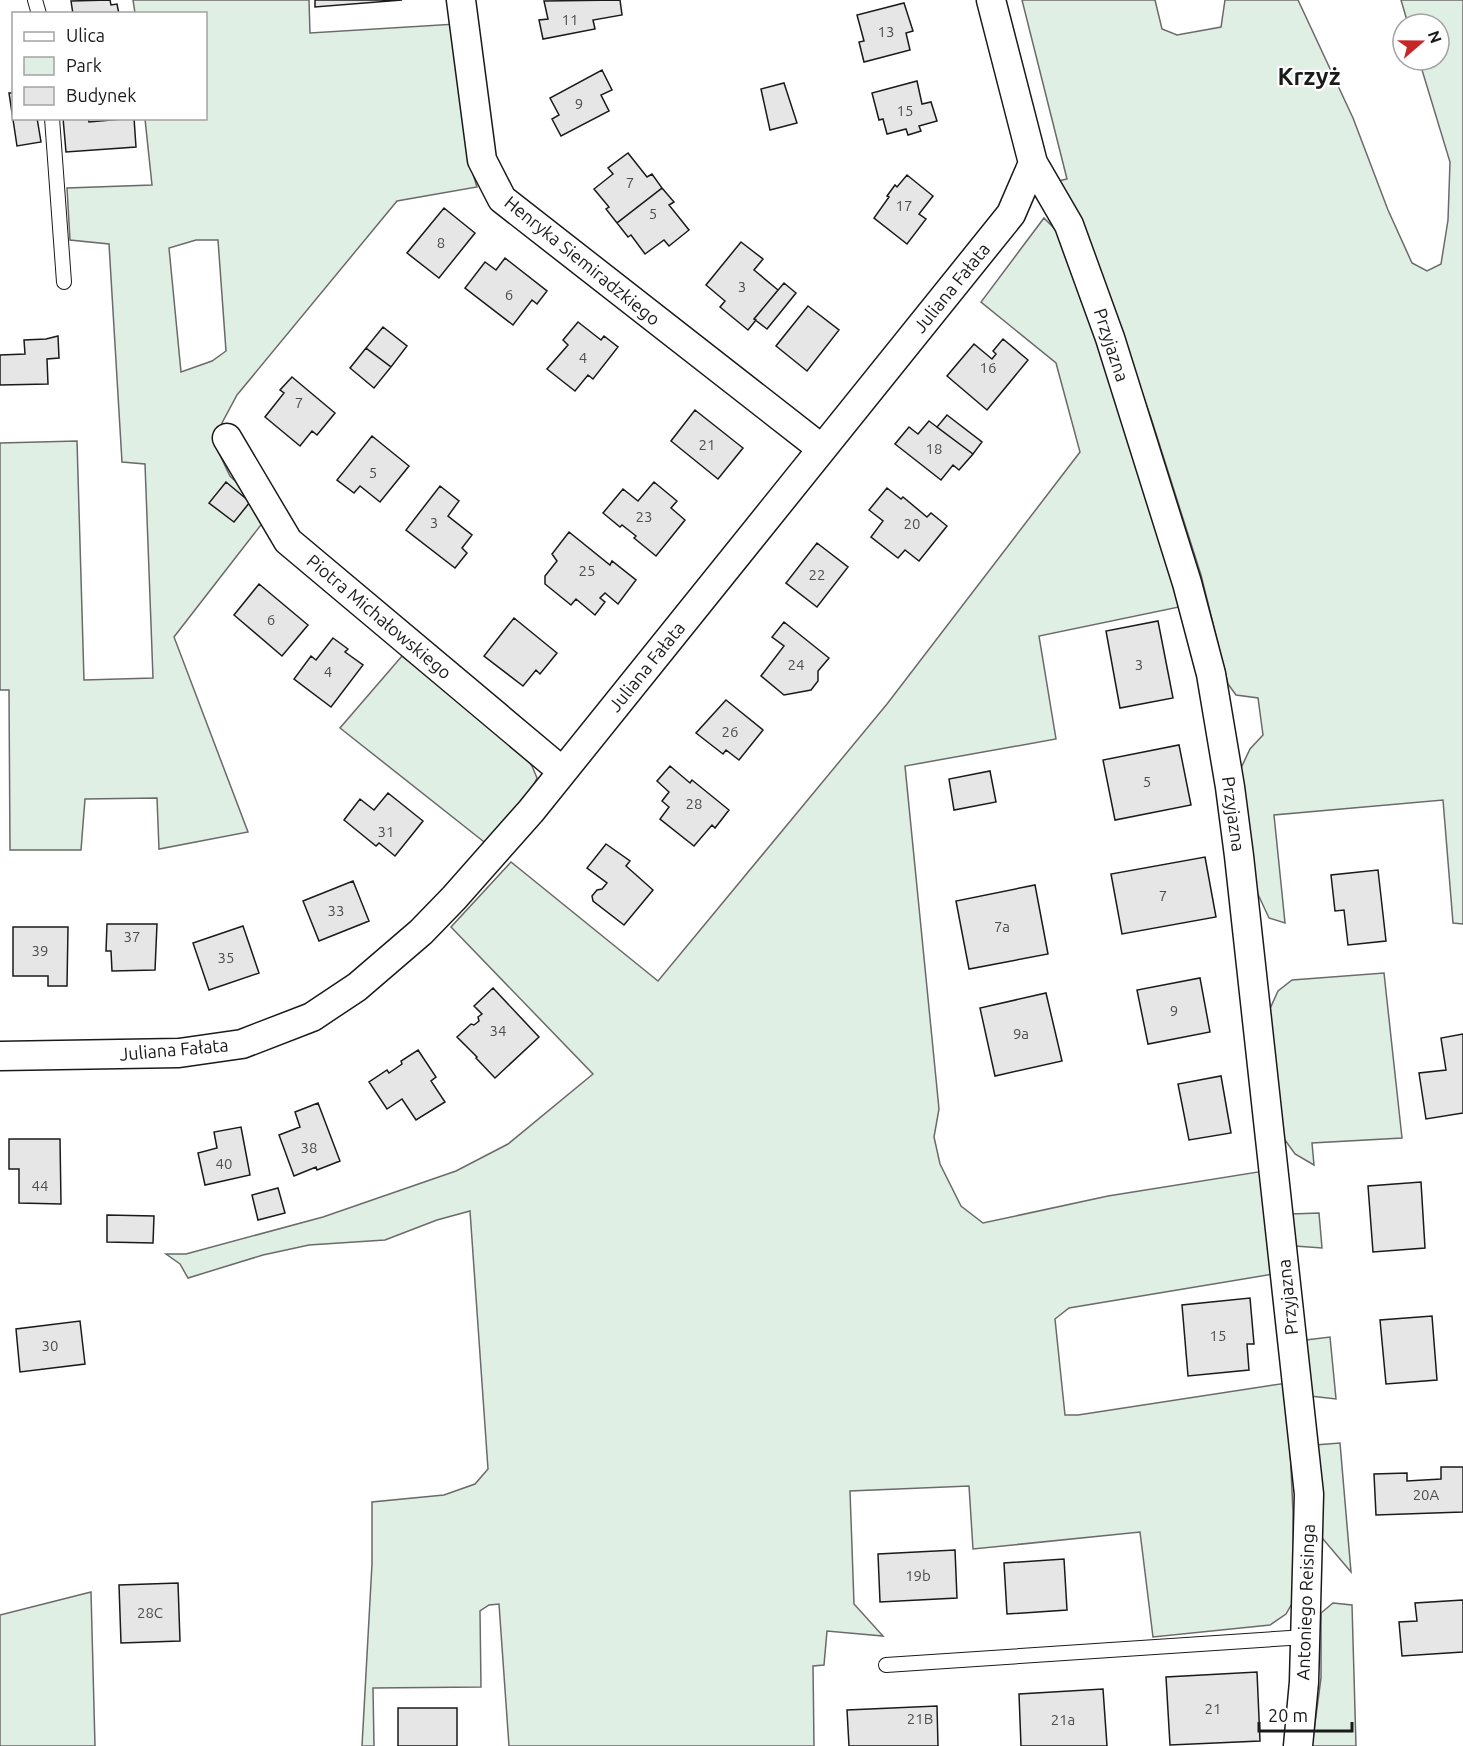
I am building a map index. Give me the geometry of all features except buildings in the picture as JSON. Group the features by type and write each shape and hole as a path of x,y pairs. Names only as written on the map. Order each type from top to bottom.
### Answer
{"street":[{"name":"Henryka Siemiradzkiego","path":"461,0 482,160 502,199 822,449"},
{"path":"991,0 1033,163"},
{"name":"Juliana Fałata","path":"0,1056 179,1053 242,1044 312,1017 357,987 421,932 496,852 1011,214 1033,163"},
{"name":"Przyjazna","path":"1033,163 1069,225 1110,338 1187,583 1211,674 1239,856 1309,1494"},
{"name":"Piotra Michałowskiego","path":"227,438 288,541 562,771"},
{"name":"Antoniego Reisinga","path":"1298,1746 1304,1682 1309,1494"}],"lane":[{"path":"52,120 64,282"},
{"path":"886,1665 1305,1637"}],"green space":[{"path":"133,0 309,0 310,33 456,24 473,174 477,187 397,201 237,395 222,423 219,453 230,476 255,500 264,521 174,637 248,832 159,849 157,798 85,799 81,850 10,850 9,690 0,690 0,443 77,441 84,680 153,678 145,464 122,462 109,244 70,240 67,188 152,185 145,120 207,120 207,12 135,12","holes":["196,240 218,240 226,351 212,361 181,372 169,248"]},
{"path":"1022,0 1155,0 1162,29 1177,35 1221,27 1225,0 1298,0 1353,118 1388,210 1412,263 1427,271 1441,264 1448,220 1450,162 1423,72 1451,72 1451,12 1404,12 1401,0 1463,0 1463,924 1453,923 1443,800 1274,815 1285,923 1269,918 1256,890 1241,768 1250,749 1263,735 1258,698 1236,695 1228,684 1201,575 1151,418 1132,364 1058,181 1067,179"},
{"path":"1044,218 1057,231 1089,312 1164,550 1179,607 1039,636 1056,739 905,766 939,1109 934,1137 940,1164 961,1206 983,1223 1108,1196 1264,1171 1274,1274 1069,1308 1055,1319 1065,1415 1078,1415 1287,1383 1293,1512 1294,1600 1286,1614 1270,1625 1153,1637 1140,1532 973,1549 969,1486 850,1491 854,1604 883,1636 827,1631 824,1665 813,1666 814,1746 509,1746 499,1604 489,1605 480,1611 481,1687 373,1688 374,1746 362,1746 372,1564 372,1502 444,1495 475,1484 488,1469 470,1211 437,1220 385,1240 309,1245 263,1255 188,1278 180,1264 166,1254 186,1254 323,1217 456,1171 508,1144 593,1074 451,927 511,862 658,981 887,704 1080,452 1056,363 981,302"},
{"path":"402,656 525,756 532,766 537,778 529,795 488,845 340,728"},
{"path":"1384,973 1402,1138 1312,1143 1314,1165 1295,1154 1280,1133 1268,1013 1278,991 1292,980"},
{"path":"1319,1213 1322,1248 1295,1246 1291,1214"},
{"path":"1330,1337 1336,1399 1310,1396 1306,1340"},
{"path":"1340,1443 1351,1572 1317,1532 1315,1445"},
{"path":"91,1592 95,1746 0,1746 0,1615"},
{"path":"1333,1603 1352,1605 1356,1746 1312,1746 1321,1678 1321,1613"}],"district":[{"name":"Krzyż","path":"1309,77"}]}
